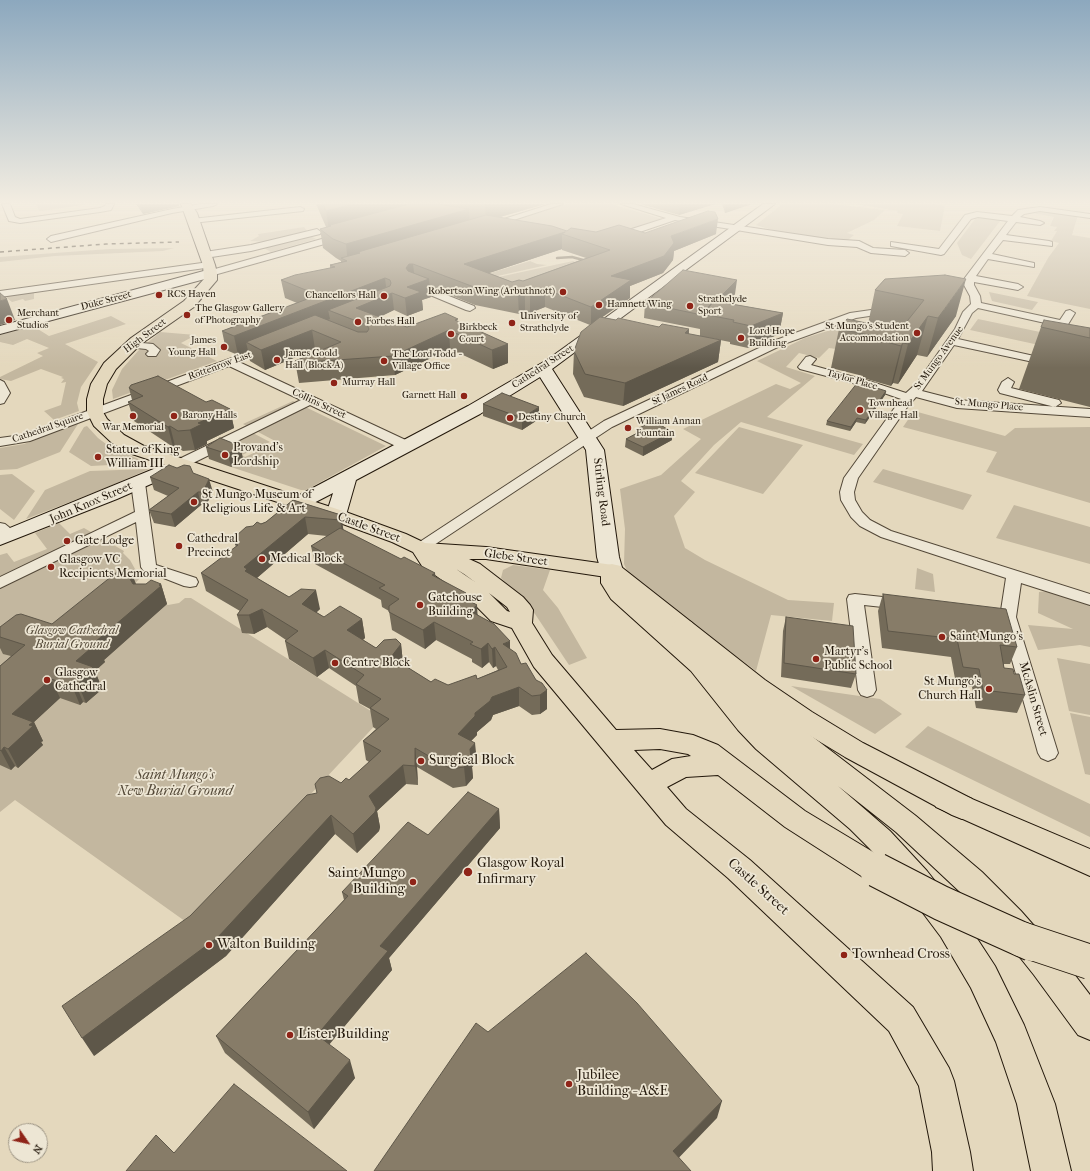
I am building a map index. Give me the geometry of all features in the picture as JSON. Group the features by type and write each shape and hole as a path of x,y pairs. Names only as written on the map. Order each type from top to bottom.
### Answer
{"main road":[{"path":"206,259 208,264"},
{"name":"High Street","path":"95,412 95,399 101,379 118,357 131,345 189,304 208,284 208,264"},
{"name":"Castle Street","path":"95,412 100,422 107,430 124,443 146,453 299,503 430,549 430,561 479,585 499,616 520,623 544,661 647,785 676,817 739,869 901,1019 936,1081 951,1152 953,1171"},
{"name":"Glebe Street","path":"430,549 486,553 511,558 612,571"},
{"path":"479,585 490,565 511,558"},
{"path":"612,571 612,583 614,588 686,640 803,719 854,750 1090,875"},
{"path":"686,640 757,708 906,824 971,882 1010,921 1046,964 1090,1023"},
{"path":"686,640 716,683 756,733 860,821 880,840 916,880 952,926 983,977 1012,1037 1036,1104 1051,1171"},
{"path":"609,740 643,739 678,742 693,745 708,752 795,819 877,870 941,903 1090,970"},
{"path":"647,785 682,767 724,764"},
{"path":"946,799 1090,863"},
{"path":"1022,939 1090,962"}],"street":[{"path":"208,264 222,259"},
{"path":"0,294 208,264 235,259"},
{"name":"Cathedral Street","path":"299,503 407,446 510,389 544,368 695,259"},
{"path":"984,259 970,278 969,285 975,296 968,309 1063,324 1070,313"},
{"path":"999,259 1031,265"},
{"name":"Duke Street","path":"0,330 208,264"},
{"path":"970,278 1018,287"},
{"path":"418,287 470,308"},
{"name":"St James Road","path":"430,549 608,424 692,385 765,348 854,315 904,309"},
{"name":"St Mungo Avenue","path":"968,309 963,325 848,484 847,492 852,508 865,523 886,534 1090,600"},
{"path":"952,341 1052,363 1057,354"},
{"name":"Rottenrow East","path":"95,412 231,363 279,343"},
{"path":"131,345 149,346 154,350 152,354"},
{"name":"Stirling Road","path":"564,398 563,378 569,350"},
{"name":"Taylor Place","path":"810,359 804,366 911,395"},
{"name":"Collins Street","path":"231,363 407,446"},
{"name":"Stirling Road","path":"544,368 550,380 564,398 579,426 595,450 608,557 612,571"},
{"name":"St. Mungo Place","path":"1008,382 1004,390 1062,405 1066,410"},
{"path":"0,384 4,390 0,400"},
{"path":"510,389 526,386 538,388 564,398"},
{"name":"St. Mungo Place","path":"911,395 958,404 1066,410 1090,413"},
{"path":"180,464 311,400"},
{"name":"Cathedral Square","path":"0,442 25,438 95,412"},
{"name":"John Knox Street","path":"3,534 138,483 180,464"},
{"path":"336,516 347,478"},
{"path":"138,483 149,567 156,572 190,582"},
{"path":"2,580 141,514"},
{"path":"156,589 171,576"},
{"name":"McAslin Street","path":"1014,576 1000,616 1048,752"},
{"path":"867,690 855,599 916,606"}],"green space":[{"path":"0,259 31,259 0,262"},
{"path":"1048,259 1090,259 1090,309 1027,296"},
{"path":"530,261 537,264 547,265 493,277 487,274"},
{"path":"573,261 582,265 520,285 494,278"},
{"path":"34,291 34,299 25,301 23,299 12,302 3,295"},
{"path":"989,292 1038,302 1032,310 992,301"},
{"path":"111,316 126,324 65,344 98,362 81,387 77,403 79,411 54,420 44,411 61,405 66,382 61,383 64,379 61,378 63,377 41,369 11,381 0,379 0,377 43,356 37,353 49,348 27,339 13,345 0,342 0,335 33,326 49,336"},
{"path":"978,319 1045,333 1039,345 970,330"},
{"path":"850,324 843,350 829,348 819,358 799,353 786,367 815,376 767,417 863,444 854,455 741,422 714,445 681,481 695,492 674,516 685,548 705,560 788,600 834,603 832,621 771,615 756,671 650,592 628,573 624,564 625,529 620,489 661,475 701,439 683,429 776,384 790,389 801,383 757,361 805,338"},
{"path":"160,332 196,335 181,343 217,361 113,399 112,390 122,369 138,351"},
{"path":"293,401 386,446 306,490 301,490 231,467 243,459 223,450 232,441 251,432 270,442 242,455 245,457 277,442 243,424"},
{"path":"914,411 1005,436 1015,428 1090,427 1090,503 986,472 997,452 903,427"},
{"path":"78,424 60,452 17,469 0,470 0,448 24,444"},
{"path":"87,426 98,438 110,447 148,463 91,466 69,452 84,427"},
{"path":"739,427 803,445 763,494 695,473"},
{"path":"149,469 101,490 26,519 45,490 90,471"},
{"path":"883,469 972,495 963,510 873,482"},
{"path":"12,474 35,491 14,520 0,509 0,475"},
{"path":"1014,505 1090,527 1090,564 996,538"},
{"name":"Saint Mungo's New Burial Ground","path":"59,523 70,534 84,528 124,551 123,553 130,560 140,578 127,592 168,605 179,603 185,598 191,598 382,718 189,924 15,800 0,812 0,555 7,553 14,562 47,549 35,533"},
{"path":"513,565 550,570 543,590 558,608 587,658 569,665 535,614 501,578 503,570"},
{"path":"917,568 933,574 935,592 915,589"},
{"path":"1057,590 1090,601 1090,647 1080,645 1038,650 1028,625 1073,629 1038,613 1039,592"},
{"path":"1057,658 1090,664 1090,715 1069,711"},
{"path":"791,686 880,699 902,714 875,734"},
{"path":"1070,713 1090,717 1090,775 1085,774"},
{"path":"928,726 1090,804 1090,837 905,747"}],"building":[{"path":"342,259 481,259 464,264 512,282 519,280 523,281 586,259 657,259 611,276 631,280 591,307 545,289 530,295 525,293 518,296 474,287 413,264 409,264 406,268 408,271 429,279 407,287 421,292 405,298 392,293 356,308 407,327 445,313 458,319 455,320 508,344 492,350 449,330 393,356 295,363 295,361 341,342 312,330 261,350 246,342 315,315 358,332 367,332 369,329 367,325 328,310 390,286 390,280 385,278 234,336 222,331 318,295 281,280 295,275 335,267 330,265 347,261"},
{"path":"683,270 737,280 716,301 714,301 702,315 645,303"},
{"path":"945,275 966,279 938,318 928,316 908,344 903,343 901,346 872,338 874,336 839,329 847,319 900,330 924,300 875,290 885,279"},
{"path":"0,293 7,299 0,301"},
{"path":"714,301 783,313 751,326 733,322 734,320 702,314"},
{"path":"600,317 616,320 618,318 659,327 662,324 689,329 685,333 721,340 625,383 585,374 574,351 581,332"},
{"path":"1044,320 1090,328 1090,338 1041,327"},
{"path":"158,376 206,402 212,400 230,409 198,423 202,424 190,430 178,431 170,426 168,427 128,402 143,396 129,388 131,385"},
{"name":"Townhead Village Hall","path":"858,382 886,391 866,420 857,418 851,427 827,421"},
{"path":"502,393 539,407 522,418 483,404"},
{"path":"654,421 672,432 643,447 626,439 643,430 639,428"},
{"path":"220,438 240,446 228,454 206,447"},
{"path":"169,465 177,468 184,465 190,466 193,473 209,479 203,492 198,492 171,514 149,510 179,488 150,477"},
{"path":"293,500 341,515 340,520 305,517 244,567 247,569 245,571 289,597 301,589 316,590 302,604 324,617 340,606 362,619 347,630 376,648 384,640 396,639 401,644 391,657 431,682 435,679 448,685 476,675 477,679 507,667 495,647 492,649 488,643 481,649 470,644 473,642 434,622 423,630 389,612 389,606 399,599 379,588 385,585 311,546 340,528 401,559 404,557 435,573 432,575 466,593 462,597 477,605 470,611 494,624 510,641 503,644 516,653 521,664 526,663 536,680 542,683 547,690 540,695 532,696 519,687 492,697 490,701 475,713 475,716 458,734 475,743 470,749 471,759 464,767 451,769 415,748 415,766 403,765 369,796 376,808 375,812 353,834 331,815 218,937 82,1038 62,1006 190,916 307,795 317,793 315,784 320,778 329,776 341,783 346,778 349,780 381,751 363,741 389,719 370,708 381,699 356,684 364,675 325,650 313,658 285,641 298,631 262,609 249,615 237,615 248,600 201,573 238,545 235,544 238,542 234,541 238,537 236,536 246,527 253,526 257,522 261,524 266,522"},
{"path":"117,572 132,574 130,579 133,584 146,584 151,580 161,584 159,585 161,586 95,642 97,643 76,661 93,667 90,670 93,671 78,684 75,683 72,686 51,679 12,714 33,722 29,725 33,726 8,749 4,747 1,751 0,666 25,645 0,637 0,627 16,615 21,614 52,624"},
{"path":"883,594 1006,609 1017,647 1000,645 1004,668 1013,669 1014,674 1019,674 1025,695 983,690 979,669 963,667 957,639 888,631"},
{"name":"Martyr's Public School","path":"786,617 853,626 856,674 784,663"},
{"path":"468,792 499,809 380,946 388,951 317,1035 350,1060 308,1112 216,1036 348,896 342,892 408,822 428,835"},
{"name":"Jubilee Building - A&E","path":"586,953 637,1003 722,1101 673,1151 691,1171 374,1171 476,1023 488,1032"},
{"path":"234,1084 347,1171 126,1171 156,1135 174,1153"}],"waterway":[{"path":"578,259 587,261"}],"place":[{"name":"Robertson Wing (Arbuthnott)","path":"563,292"},
{"name":"RCS Haven","path":"159,295"},
{"name":"Chancellors Hall","path":"384,296"},
{"name":"Hamnett Wing","path":"599,305"},
{"name":"Strathclyde Sport","path":"690,306"},
{"name":"The Glasgow Gallery of Photography","path":"187,315"},
{"name":"Merchant Studios","path":"9,320"},
{"name":"Forbes Hall","path":"358,322"},
{"name":"University of Strathclyde","path":"512,323"},
{"name":"St Mungo's Student Accommodation","path":"917,333"},
{"name":"Birkbeck Court","path":"451,334"},
{"name":"Lord Hope Building","path":"741,338"},
{"name":"James Young Hall","path":"224,347"},
{"name":"James Goold Hall (Block A)","path":"277,360"},
{"name":"The Lord Todd - Village Office","path":"384,361"},
{"name":"Murray Hall","path":"334,383"},
{"name":"Garnett Hall","path":"464,396"},
{"name":"Townhead Village Hall","path":"860,410"},
{"name":"War Memorial","path":"133,416"},
{"name":"Barony Halls","path":"174,416"},
{"name":"Destiny Church","path":"510,418"},
{"name":"William Annan Fountain","path":"628,428"},
{"name":"Provand's Lordship","path":"225,455"},
{"name":"Statue of King William III","path":"98,457"},
{"name":"St Mungo Museum of Religious Life & Art","path":"194,502"},
{"name":"Gate Lodge","path":"67,541"},
{"name":"Cathedral Precinct","path":"179,546"},
{"name":"Medical Block","path":"262,559"},
{"name":"Glasgow VC Recipients Memorial","path":"51,567"},
{"name":"Gatehouse Building","path":"420,605"},
{"name":"Saint Mungo's","path":"942,637"},
{"name":"Martyr's Public School","path":"816,659"},
{"name":"Centre Block","path":"335,663"},
{"name":"Glasgow Cathedral","path":"47,680"},
{"name":"St Mungo's Church Hall","path":"989,689"},
{"name":"Surgical Block","path":"421,761"},
{"name":"Glasgow Royal Infirmary","path":"468,872"},
{"name":"Saint Mungo Building","path":"413,882"},
{"name":"Walton Building","path":"209,945"},
{"name":"Townhead Cross","path":"844,955"},
{"name":"Lister Building","path":"290,1035"},
{"name":"Jubilee Building - A&E","path":"569,1084"}],"park label":[{"name":"Glasgow Cathedral Burial Ground","path":"72,638"}]}
